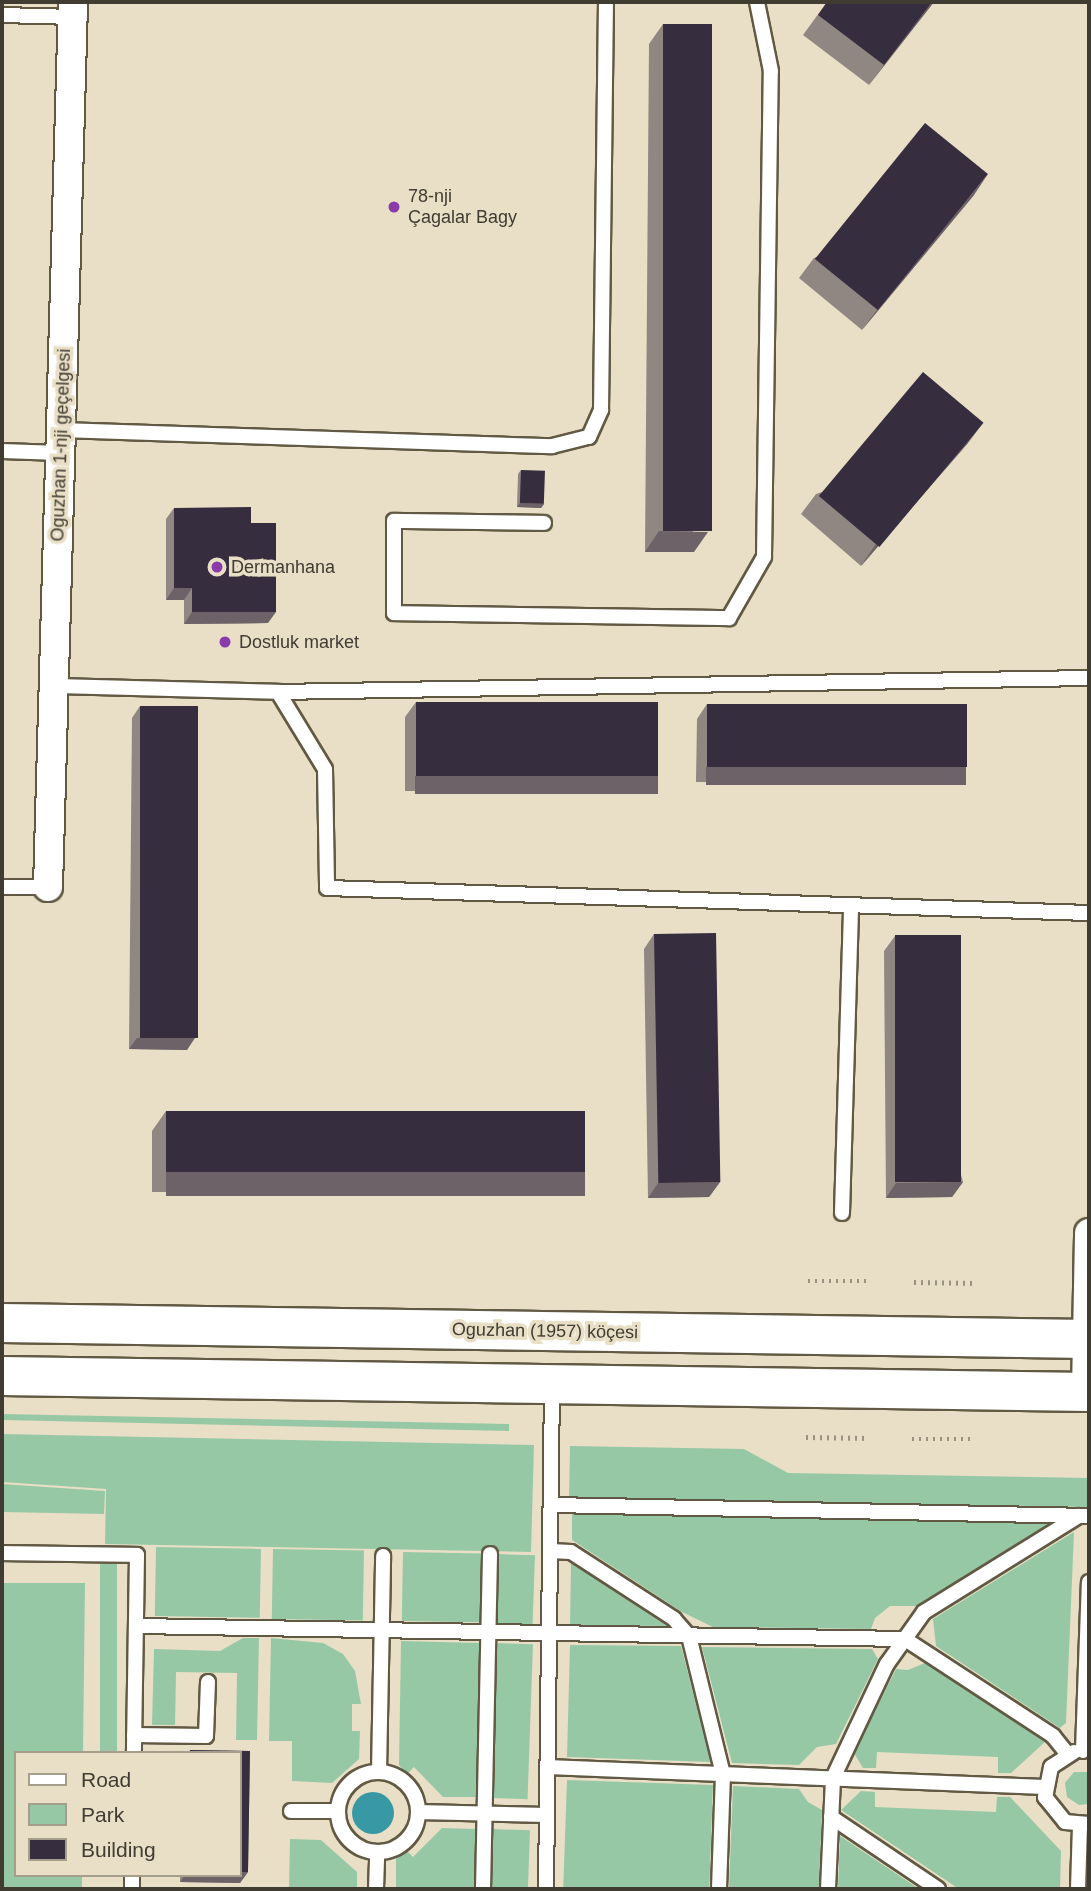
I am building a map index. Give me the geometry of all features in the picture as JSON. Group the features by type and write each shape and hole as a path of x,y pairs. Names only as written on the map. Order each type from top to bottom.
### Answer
{"main road":[{"name":"Oguzhan (1957) köçesi","path":"2,1323 1088,1339"},
{"path":"2,1376 1088,1392"}],"street":[{"name":"Oguzhan 1-nji geçelgesi","path":"48,887 73,9"},
{"path":"1088,1392 1089,1233"}],"lane":[{"path":"2,451 61,442 552,446 589,437 601,410 606,2"},
{"path":"544,523 394,521 394,613 729,618 764,557 771,71 757,2"},
{"path":"2,15 73,9"},
{"path":"54,686 278,692 1089,678"},
{"path":"278,692 325,769 327,888 1089,913"},
{"path":"2,887 48,887"},
{"path":"842,1213 851,905"},
{"path":"546,1889 552,1384"},
{"path":"551,1505 1084,1516"},
{"path":"828,1889 833,1778 887,1664 924,1612 1084,1516"},
{"path":"550,1551 571,1552 674,1619 689,1636 723,1774 719,1889"},
{"path":"2,1553 137,1555 134,1751"},
{"path":"483,1889 490,1554"},
{"path":"379,1772 383,1556"},
{"path":"1078,1889 1085,1824 1056,1815 1044,1787 1051,1767 1067,1753 1086,1752 1089,1582"},
{"path":"136,1626 905,1639 1052,1736 1067,1753"},
{"path":"134,1735 206,1736 208,1682"},
{"path":"548,1768 1044,1787"},
{"path":"379,1772 407,1784 418,1812 406,1841 377,1853 348,1840 337,1811 349,1783 379,1772"},
{"path":"291,1811 337,1811"},
{"path":"418,1812 547,1815"},
{"path":"831,1817 939,1889"},
{"path":"376,1889 377,1853"}],"path":[{"path":"808,1281 871,1281"},
{"path":"914,1282 977,1283"},
{"path":"806,1437 869,1438"},
{"path":"912,1438 975,1439"}],"green space":[{"path":"2,1414 509,1424 509,1431 2,1420"},
{"path":"2,1434 534,1445 531,1552 105,1544 106,1489 2,1482"},
{"path":"570,1446 744,1449 788,1473 1089,1478 1089,1507 569,1498"},
{"path":"2,1484 105,1491 104,1514 2,1512"},
{"path":"572,1513 1051,1522 916,1606 890,1606 875,1618 871,1629 713,1627 682,1612 572,1540"},
{"path":"1074,1532 1066,1723 1060,1728 936,1646 933,1619"},
{"path":"156,1547 261,1549 260,1618 155,1616"},
{"path":"273,1549 364,1551 363,1621 272,1619"},
{"path":"403,1552 482,1553 481,1622 402,1621"},
{"path":"497,1554 535,1555 533,1624 495,1623"},
{"path":"571,1563 667,1626 570,1625"},
{"path":"100,1564 117,1564 117,1751 100,1751"},
{"path":"2,1583 85,1583 83,1751 14,1751 14,1877 82,1877 82,1889 2,1889"},
{"path":"243,1638 259,1638 257,1740 236,1740 237,1673 176,1672 175,1725 152,1725 154,1649 220,1651"},
{"path":"271,1638 323,1643 343,1654 355,1671 361,1704 352,1704 352,1731 360,1731 359,1759 332,1783 292,1781 292,1741 269,1741"},
{"path":"401,1641 480,1643 477,1797 443,1797 414,1767 407,1774 399,1765"},
{"path":"495,1643 533,1644 528,1799 490,1798"},
{"path":"570,1645 681,1646 711,1762 567,1757"},
{"path":"702,1647 872,1649 878,1659 836,1744 817,1747 799,1765 732,1763"},
{"path":"925,1663 1045,1742 1011,1773 998,1773 998,1757 877,1752 876,1768 863,1768 854,1753 896,1669 908,1670"},
{"path":"1074,1772 1089,1772 1089,1804 1079,1805 1067,1797 1065,1783"},
{"path":"567,1780 713,1785 709,1889 563,1889"},
{"path":"733,1786 799,1789 808,1802 822,1810 819,1889 729,1889"},
{"path":"861,1791 875,1792 875,1807 996,1812 997,1797 1010,1797 1061,1851 1060,1889 959,1889 841,1810"},
{"path":"442,1828 476,1829 475,1889 396,1889 396,1858 406,1850 413,1857"},
{"path":"492,1829 530,1830 528,1889 490,1889"},
{"path":"840,1836 919,1889 838,1889"},
{"path":"290,1839 321,1840 357,1872 357,1889 289,1889"}],"water":[{"path":"373,1792 388,1798 394,1813 388,1828 373,1834 358,1828 352,1813 358,1798"}],"building":[{"path":"827,2 932,2 884,65 818,15"},
{"path":"663,24 712,24 712,531 663,531"},
{"path":"925,123 988,174 878,310 815,259"},
{"path":"923,372 984,423 879,547 819,496"},
{"path":"521,470 545,471 544,504 520,503"},
{"name":"Dermanhana","path":"251,507 251,523 276,523 276,612 192,612 192,588 174,588 174,508"},
{"path":"416,702 658,702 658,776 416,776"},
{"path":"707,704 967,704 967,767 707,767"},
{"path":"140,706 198,706 198,1038 140,1038"},
{"path":"716,933 720,1182 658,1183 654,934"},
{"path":"895,935 961,935 961,1182 895,1182"},
{"path":"166,1111 585,1111 585,1172 166,1172"},
{"path":"190,1750 250,1751 248,1872 242,1872 242,1751"}],"place":[{"name":"78-nji Çagalar Bagy","path":"394,207"},
{"name":"Dermanhana","path":"217,567"},
{"name":"Dostluk market","path":"225,642"}]}
